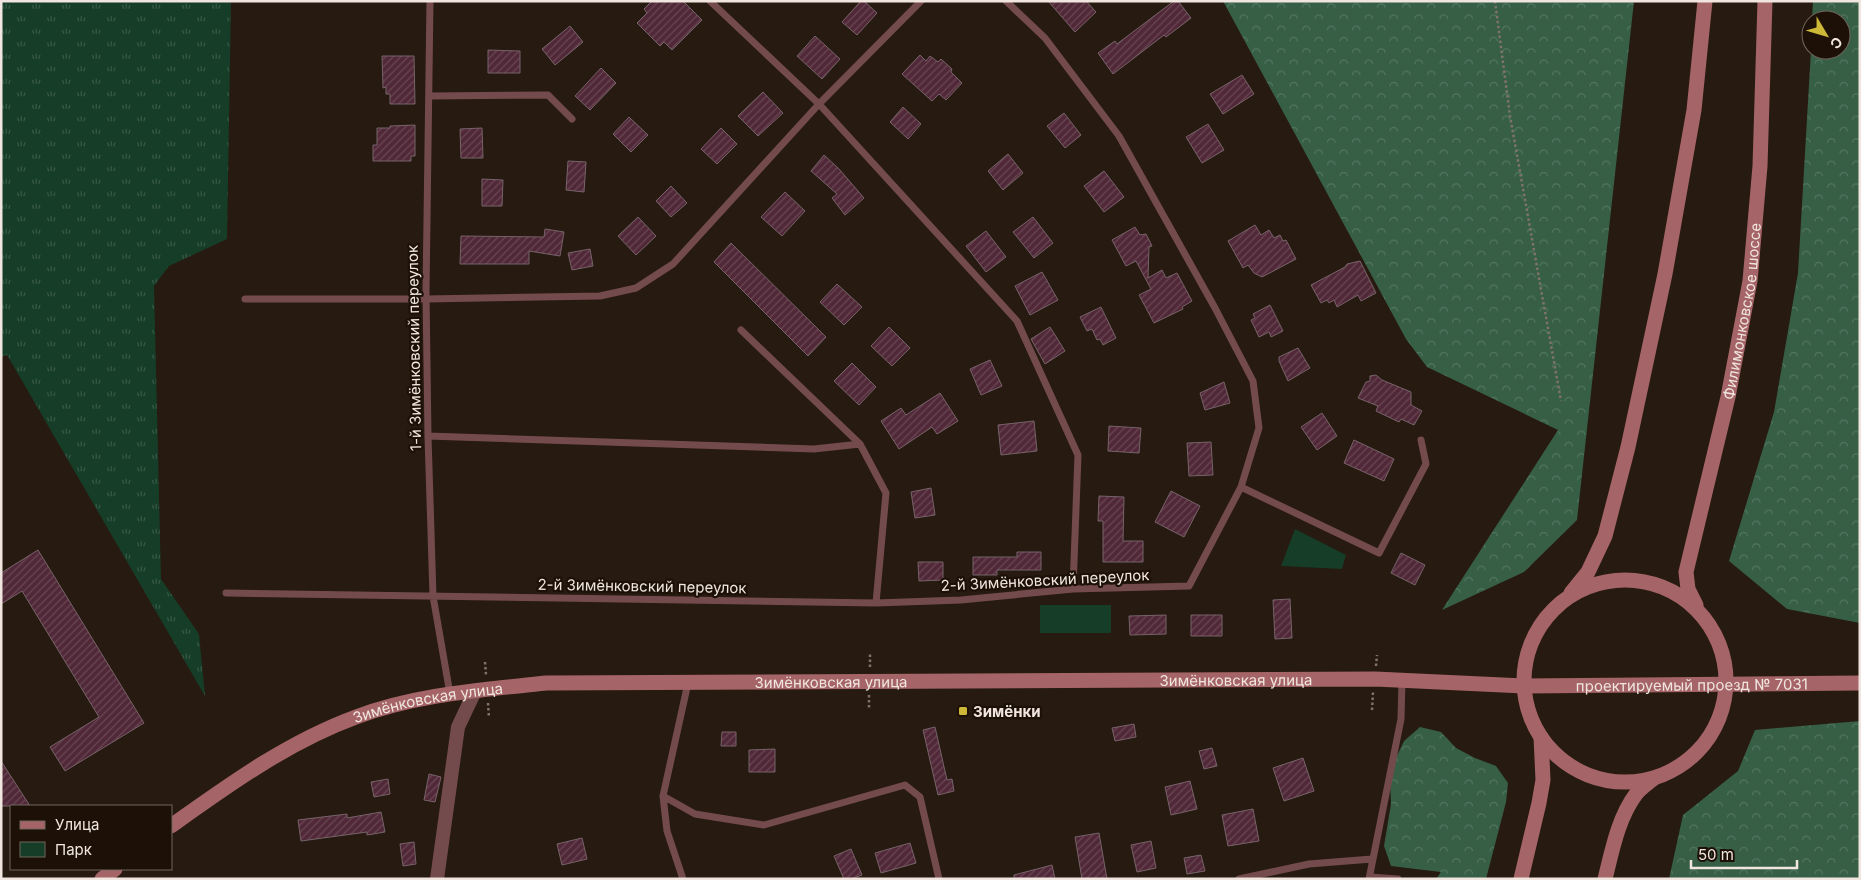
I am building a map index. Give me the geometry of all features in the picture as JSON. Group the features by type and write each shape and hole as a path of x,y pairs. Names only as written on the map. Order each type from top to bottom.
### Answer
{"main road":[{"name":"Филимонковское шоссе","path":"1705,1 1694,110 1665,274 1628,447 1605,536 1588,572 1568,597 1546,617 1531,642 1524,671 1524,686 1529,713 1541,737 1560,758 1584,773 1612,781 1626,782 1654,777 1668,772 1685,761 1701,747 1709,736 1721,710 1726,683 1720,647 1688,589 1686,572 1728,397 1750,281 1760,166 1765,1"},
{"name":"Филимонковское шоссе","path":"1568,597 1590,586 1609,581 1638,580 1665,588 1690,603 1700,613"},
{"name":"Зимёнковская улица","path":"172,825 230,784 285,750 357,716 450,694 546,683 1375,678 1524,686"},
{"name":"проектируемый проезд № 7031","path":"1524,686 1860,682"},
{"name":"Филимонковское шоссе","path":"1520,879 1543,780 1541,737"},
{"name":"Филимонковское шоссе","path":"1606,879 1625,812 1636,794 1654,777"},
{"path":"102,879 114,870"}],"street":[{"path":"437,879 458,727 475,691"}],"lane":[{"name":"1-й Зимёнковский переулок","path":"430,1 426,299 428,436 433,596 450,694"},
{"path":"710,1 819,104 1017,321 1078,455 1073,589"},
{"path":"245,299 426,299 600,296 636,288 673,264 819,104 921,1"},
{"name":"2-й Зимёнковский переулок","path":"226,593 876,603 961,600 1073,589 1189,586 1241,487 1259,428 1253,381 1215,308 1119,136 1045,38 1006,1"},
{"path":"429,96 548,95 572,119"},
{"path":"741,330 860,444 886,493 876,603"},
{"path":"428,436 814,449 860,444"},
{"path":"1241,487 1379,553 1426,464 1421,440"},
{"path":"1398,879 1370,878 1372,859 1401,719 1402,680"},
{"path":"683,879 667,832 662,796 688,682"},
{"path":"662,796 695,814 764,824 905,785 920,798 940,879"},
{"path":"1239,879 1309,864 1372,859"}],"path":[{"path":"1495,1 1510,116 1561,401"}],"green space":[{"path":"1,1 231,1 227,239 169,266 154,286 161,579 199,634 205,696 7,355 1,357"},
{"path":"1223,1 1634,1 1577,520 1524,572 1442,610 1558,430 1427,367 1406,339"},
{"path":"1813,1 1860,1 1860,623 1787,609 1729,561 1774,412 1798,273 1810,60 1851,60 1851,10 1813,10"},
{"path":"1295,529 1346,555 1342,569 1281,566"},
{"path":"1040,605 1111,605 1111,633 1040,633"},
{"path":"1860,721 1860,879 1669,879 1683,815 1738,771 1755,730"},
{"path":"1420,727 1441,732 1456,748 1496,766 1508,783 1506,802 1486,879 1436,879 1441,872 1391,866 1384,846 1391,804 1390,782 1395,760 1404,741"}],"building":[{"path":"652,1 683,1 702,20 672,50 664,42 660,46 637,23 647,13 644,9"},
{"path":"861,1 864,1 877,13 857,35 842,22"},
{"path":"1048,1 1086,1 1096,12 1075,32"},
{"path":"1174,1 1178,1 1191,18 1166,37 1164,35 1113,74 1098,53 1115,41 1117,44"},
{"path":"570,26 583,42 555,65 542,49"},
{"path":"815,36 840,59 822,79 797,56"},
{"path":"488,50 520,51 520,73 488,73"},
{"path":"920,55 926,61 930,56 938,62 941,59 952,69 951,72 962,83 946,100 939,94 932,101 902,74"},
{"path":"382,56 414,56 415,104 390,104 390,94 386,94 386,87 383,88"},
{"path":"601,68 616,83 590,110 575,96"},
{"path":"1242,75 1254,94 1223,114 1210,94"},
{"path":"763,92 783,113 758,136 738,116"},
{"path":"903,107 921,124 908,139 890,122"},
{"path":"1064,113 1081,135 1065,148 1047,126"},
{"path":"629,117 648,135 631,152 613,134"},
{"path":"1208,124 1224,150 1202,163 1186,137"},
{"path":"415,125 415,156 411,156 411,161 373,161 373,145 377,145 377,128"},
{"path":"482,128 483,158 461,158 460,129"},
{"path":"721,128 737,144 717,164 701,149"},
{"path":"1008,154 1023,173 1003,190 988,171"},
{"path":"824,155 864,198 845,215 832,198 837,194 811,171"},
{"path":"568,161 586,162 584,192 566,190"},
{"path":"1104,171 1124,197 1104,212 1084,186"},
{"path":"482,179 503,180 502,206 482,206"},
{"path":"671,186 687,203 671,217 656,201"},
{"path":"785,192 805,211 782,236 761,217"},
{"path":"638,217 656,236 636,255 618,236"},
{"path":"1033,217 1053,243 1034,258 1013,232"},
{"path":"1255,225 1261,235 1269,230 1274,238 1280,235 1283,241 1286,240 1296,259 1262,277 1254,273 1248,265 1243,268 1228,241"},
{"path":"1135,227 1140,235 1146,234 1152,246 1149,247 1148,278 1162,270 1166,278 1177,273 1192,301 1182,307 1183,309 1154,323 1139,295 1151,289 1136,261 1126,266 1112,240"},
{"path":"545,229 564,232 560,256 529,251 529,264 460,264 461,236 544,237"},
{"path":"986,231 1006,257 986,272 966,246"},
{"path":"731,243 826,337 808,356 714,262"},
{"path":"590,249 593,266 572,270 568,253"},
{"path":"1360,261 1376,293 1361,301 1358,295 1337,307 1334,300 1329,303 1327,300 1321,303 1311,285 1345,267 1347,264"},
{"path":"1042,272 1058,300 1030,315 1015,286"},
{"path":"837,284 862,307 844,325 820,302"},
{"path":"1270,305 1283,331 1271,337 1269,332 1259,337 1251,320 1255,318 1253,314"},
{"path":"1101,307 1116,338 1103,345 1100,339 1097,340 1092,329 1087,331 1080,317"},
{"path":"889,327 910,348 892,366 871,346"},
{"path":"1050,327 1065,351 1045,364 1031,339"},
{"path":"1298,348 1310,368 1288,381 1279,357"},
{"path":"990,360 1002,386 981,395 970,369"},
{"path":"852,363 876,387 859,405 834,381"},
{"path":"1376,375 1382,380 1411,392 1411,405 1422,411 1414,425 1401,419 1399,422 1376,411 1378,406 1358,398 1366,382 1370,381 1370,376"},
{"path":"1224,382 1230,403 1205,410 1200,393"},
{"path":"940,393 958,421 937,434 932,427 899,449 881,421 901,408 906,415"},
{"path":"1322,413 1337,436 1317,450 1301,427"},
{"path":"1034,421 1037,451 1001,455 998,425"},
{"path":"1109,426 1141,428 1139,453 1108,451"},
{"path":"1354,440 1394,459 1384,481 1344,463"},
{"path":"1211,442 1213,475 1189,476 1187,443"},
{"path":"931,488 935,515 915,518 911,492"},
{"path":"1171,491 1200,506 1184,537 1155,522"},
{"path":"1099,496 1124,497 1123,541 1143,541 1143,562 1103,562 1103,521 1098,521"},
{"path":"38,550 144,723 65,771 50,747 99,717 22,591 1,604 1,573"},
{"path":"1017,552 1041,552 1041,570 997,570 997,575 973,575 973,557 1017,557"},
{"path":"1401,553 1425,565 1415,585 1391,573"},
{"path":"918,562 943,562 943,580 919,581"},
{"path":"1290,599 1292,638 1275,639 1273,600"},
{"path":"1166,615 1166,634 1130,635 1129,616"},
{"path":"1191,615 1222,615 1222,636 1191,636"},
{"path":"1134,724 1136,737 1115,741 1112,728"},
{"path":"935,727 947,780 952,779 954,791 938,795 923,730"},
{"path":"722,732 736,732 736,746 721,746"},
{"path":"1212,748 1217,766 1204,769 1199,751"},
{"path":"775,749 775,772 749,772 749,750"},
{"path":"1303,758 1314,791 1284,801 1273,768"},
{"path":"1,761 29,805 1,806"},
{"path":"429,774 441,777 435,802 424,800"},
{"path":"388,779 390,794 374,797 371,782"},
{"path":"1190,781 1197,809 1171,815 1165,787"},
{"path":"1253,809 1259,841 1228,846 1222,815"},
{"path":"381,812 385,832 367,835 367,832 301,841 298,820 347,814 347,818"},
{"path":"1099,833 1107,879 1082,879 1075,837"},
{"path":"582,838 587,859 562,865 557,844"},
{"path":"1151,841 1156,868 1137,872 1131,845"},
{"path":"414,842 416,864 403,866 400,844"},
{"path":"910,843 916,863 881,873 875,853"},
{"path":"851,849 862,875 851,879 844,879 834,856"},
{"path":"1201,855 1205,871 1187,874 1184,858"},
{"path":"1052,865 1055,879 1014,879 1014,875"}],"place":[{"name":"Зимёнки","path":"963,711"}]}
